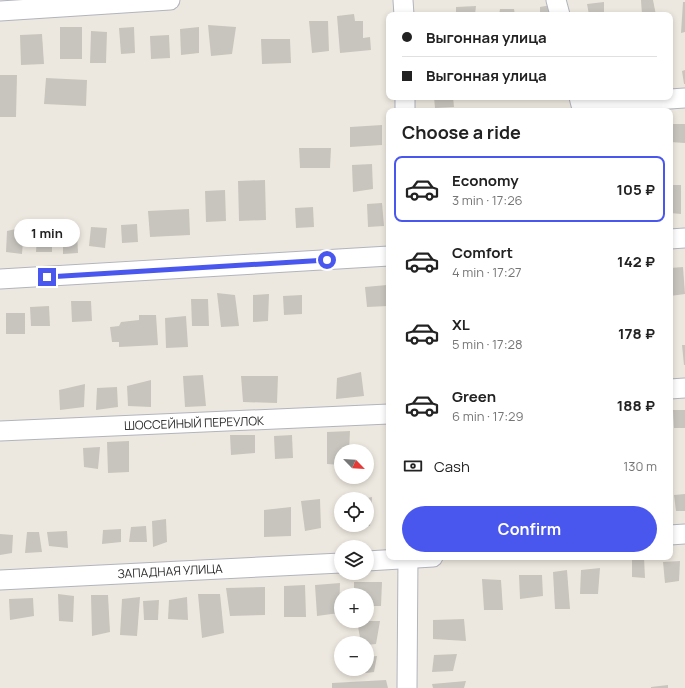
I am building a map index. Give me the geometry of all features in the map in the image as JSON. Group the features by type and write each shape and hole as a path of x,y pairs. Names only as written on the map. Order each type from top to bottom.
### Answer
{"street":[{"path":"0,11 170,0"},
{"path":"403,0 404,12"},
{"path":"556,0 559,12"},
{"path":"673,99 685,98"},
{"path":"580,100 581,105 655,100"},
{"path":"673,239 685,238"},
{"path":"0,280 386,256"},
{"path":"673,389 685,388"},
{"name":"ШОССЕЙНЫЙ ПЕРЕУЛОК","path":"0,431 386,414"},
{"path":"673,535 685,534"},
{"path":"374,560 386,560"},
{"path":"407,688 408,560"},
{"name":"ЗАПАДНАЯ УЛИЦА","path":"0,580 334,563"}],"building":[{"path":"641,0 653,0 655,12 642,12"},
{"path":"604,2 604,12 588,12 587,4"},
{"path":"683,2 685,2 685,32 681,33"},
{"path":"551,5 551,12 540,12 540,7"},
{"path":"476,6 475,12 456,12 456,7"},
{"path":"500,9 514,9 514,12 500,12"},
{"path":"354,14 355,21 363,21 363,38 370,37 371,50 340,53 337,16"},
{"path":"309,21 328,21 329,51 312,53"},
{"path":"208,25 236,27 232,54 211,56"},
{"path":"60,27 82,27 82,59 60,59"},
{"path":"134,27 135,53 121,54 119,28"},
{"path":"199,27 199,53 181,55 180,29"},
{"path":"91,31 107,32 106,63 90,63"},
{"path":"42,34 44,64 21,65 20,35"},
{"path":"169,35 170,58 151,59 150,36"},
{"path":"261,39 290,39 291,63 262,64"},
{"path":"685,70 685,84 684,84 682,71"},
{"path":"0,75 17,75 16,117 0,117"},
{"path":"46,78 87,80 86,106 44,104"},
{"path":"434,100 453,100 454,107 435,108"},
{"path":"673,124 685,124 685,143 673,142"},
{"path":"382,125 382,145 350,147 350,127"},
{"path":"299,148 331,148 330,168 300,168"},
{"path":"372,164 373,189 353,192 352,165"},
{"path":"265,180 266,220 239,221 238,181"},
{"path":"673,185 681,185 681,214 673,213"},
{"path":"225,190 226,221 206,222 205,191"},
{"path":"382,203 384,226 368,227 367,204"},
{"path":"313,207 314,227 296,228 295,208"},
{"path":"189,209 190,235 150,237 148,211"},
{"path":"137,224 138,242 122,243 121,225"},
{"path":"24,227 22,254 6,252 7,231"},
{"path":"91,227 107,228 105,248 89,246"},
{"path":"63,232 77,232 78,253 63,254"},
{"path":"37,235 52,236 52,252 36,252"},
{"path":"683,267 685,294 673,296 673,268"},
{"path":"386,285 386,306 367,307 365,287"},
{"path":"217,293 235,295 239,326 221,327"},
{"path":"269,294 268,321 253,322 253,295"},
{"path":"302,295 302,314 284,315 283,296"},
{"path":"191,299 208,299 209,326 192,326"},
{"path":"71,301 91,301 92,321 72,322"},
{"path":"49,306 50,326 31,326 30,307"},
{"path":"6,313 25,313 25,334 6,334"},
{"path":"139,315 156,315 158,345 119,347 119,342 112,342 110,327 119,326 121,322 139,320"},
{"path":"186,316 188,347 166,348 165,318"},
{"path":"682,345 685,345 685,365 684,365"},
{"path":"361,372 364,396 336,399 337,378"},
{"path":"203,375 206,406 185,407 183,376"},
{"path":"241,376 278,376 277,403 243,402"},
{"path":"151,380 151,407 128,406 127,386"},
{"path":"85,384 84,407 60,410 59,390"},
{"path":"117,387 118,407 96,410 97,388"},
{"path":"673,410 685,410 685,428 674,428"},
{"path":"350,431 349,444 334,444 334,464 327,464 327,432"},
{"path":"230,435 255,435 255,453 231,455"},
{"path":"292,435 293,458 275,459 274,436"},
{"path":"129,441 129,472 108,473 107,442"},
{"path":"100,447 98,469 84,467 83,448"},
{"path":"685,494 685,511 676,511 674,495"},
{"path":"320,499 321,528 305,531 301,501"},
{"path":"291,507 291,536 264,537 264,510"},
{"path":"166,519 167,542 153,547 152,521"},
{"path":"146,526 147,542 129,542 131,527"},
{"path":"121,529 121,542 102,544 103,530"},
{"path":"67,531 68,548 49,546 47,532"},
{"path":"27,532 39,532 42,552 25,553"},
{"path":"0,534 13,535 12,553 0,555"},
{"path":"632,560 644,560 645,578 632,577"},
{"path":"680,561 679,581 665,583 663,562"},
{"path":"600,568 598,594 580,594 581,570"},
{"path":"567,570 570,609 555,609 553,572"},
{"path":"519,575 542,575 543,596 520,599"},
{"path":"482,579 501,580 503,610 484,610"},
{"path":"354,582 382,582 381,606 374,606 374,588 354,588"},
{"path":"340,583 340,588 334,588 334,614 317,616 315,585"},
{"path":"305,585 306,617 284,617 284,586"},
{"path":"265,587 265,615 230,616 226,588"},
{"path":"58,594 74,596 73,622 59,621"},
{"path":"198,594 220,594 224,633 202,638"},
{"path":"91,595 108,595 110,632 92,636"},
{"path":"140,597 137,636 120,635 122,599"},
{"path":"187,597 188,620 168,619 169,600"},
{"path":"33,598 34,616 10,620 9,599"},
{"path":"159,600 158,620 144,620 143,601"},
{"path":"464,619 466,641 433,639 433,620"},
{"path":"374,621 380,621 376,644 374,644 374,636 360,636 358,628 374,628"},
{"path":"457,654 453,671 432,672 434,655"},
{"path":"374,656 377,656 374,672"},
{"path":"386,680 388,688 332,688 332,683"},
{"path":"466,681 464,688 433,688 432,684"},
{"path":"668,685 668,688 651,688 651,687"}],"route":[{"path":"47,277 327,260"}]}
